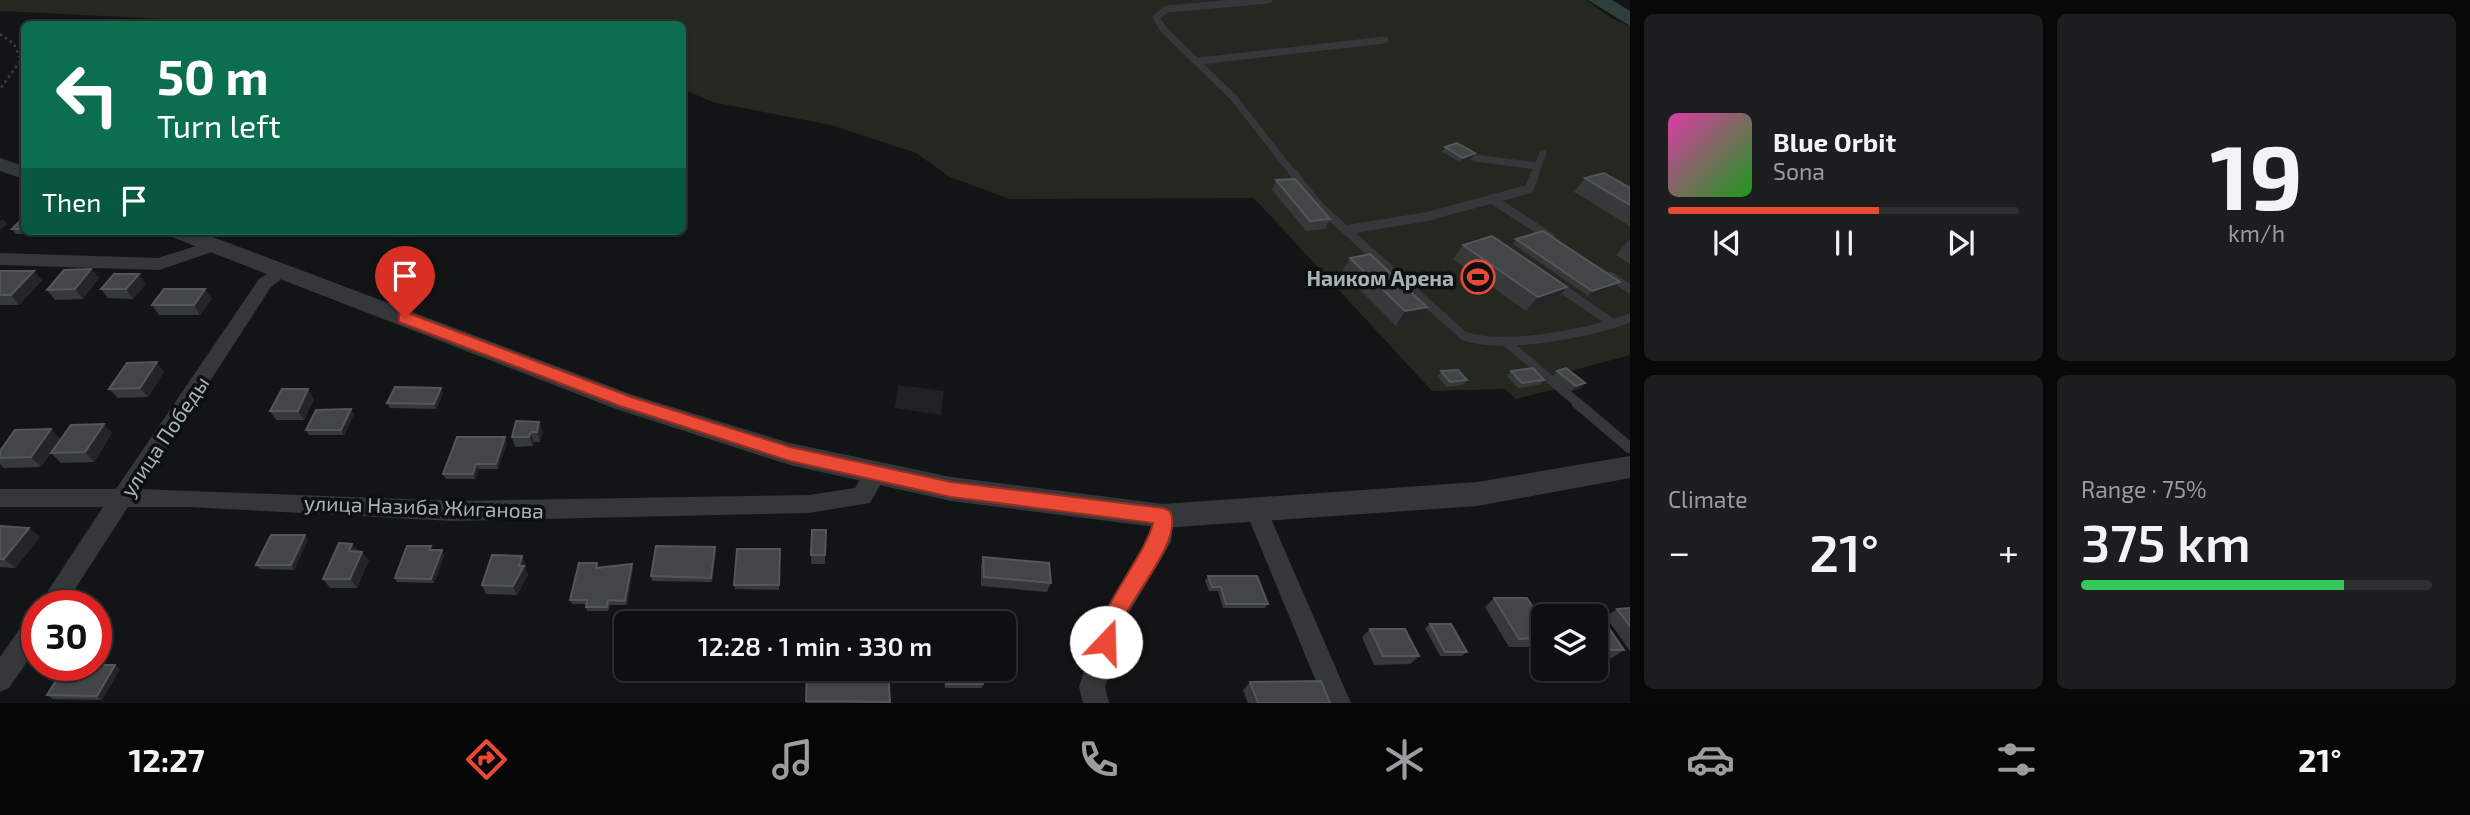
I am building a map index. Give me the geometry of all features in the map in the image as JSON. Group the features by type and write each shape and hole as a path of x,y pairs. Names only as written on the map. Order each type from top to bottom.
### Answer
{"street":[{"path":"0,164 21,172"},
{"path":"187,235 625,402 790,454 951,489 1163,516 1258,512 1477,494 1630,467"},
{"path":"0,258 159,264 215,246"},
{"name":"улица Победы","path":"61,590 265,283 282,271"},
{"name":"улица Назиба Жиганова","path":"0,498 123,498 453,511 809,504 862,496 876,473"},
{"path":"1591,476 1630,479"},
{"path":"1258,512 1338,703"},
{"path":"1096,703 1092,687 1112,619 1158,542 1163,516"},
{"path":"0,679 21,648"}],"lane":[{"path":"1159,0 1167,9"},
{"path":"1269,0 1167,9 1156,17 1233,97 1308,193 1345,230 1464,336 1473,341 1505,341 1614,324 1630,318"},
{"path":"1199,61 1385,40"},
{"path":"1456,147 1475,158 1538,166"},
{"path":"1345,230 1425,217 1529,189 1543,153"},
{"path":"1492,199 1561,244"},
{"path":"1595,267 1630,289"},
{"path":"1547,278 1614,324"},
{"path":"1505,341 1630,448"}],"path":[{"path":"0,34 13,41 20,51 20,61 0,89"}],"shaded area":[{"name":"Наиком Арена","path":"0,0 1586,0 1613,19 1630,26 1630,355 1571,371 1583,382 1516,399 1505,389 1432,391 1254,198 1010,199 950,177 916,153 831,125 712,102 686,90 686,21 205,21 0,11"},
{"path":"898,385 944,391 941,415 895,408"}],"building":[{"path":"1457,143 1475,153 1463,158 1445,147"},
{"path":"1604,173 1630,188 1630,205 1585,178"},
{"path":"1295,179 1330,219 1310,221 1276,180"},
{"path":"21,220 21,229 12,229"},
{"path":"1543,231 1620,282 1592,291 1516,239"},
{"path":"1492,236 1567,287 1538,297 1463,245"},
{"path":"1370,254 1427,307 1405,311 1350,258"},
{"path":"91,269 75,289 47,290 64,270"},
{"path":"0,271 34,271 11,295 0,295"},
{"path":"114,274 139,274 126,289 101,289"},
{"path":"164,289 205,289 194,305 152,305"},
{"path":"157,362 140,388 109,389 127,363"},
{"path":"1533,368 1544,380 1522,383 1511,371"},
{"path":"1566,368 1585,383 1576,386 1557,371"},
{"path":"1458,370 1467,380 1450,382 1441,371"},
{"path":"395,387 441,388 434,404 387,403"},
{"path":"282,389 308,389 298,411 270,411"},
{"path":"351,409 341,430 306,430 316,410"},
{"path":"516,421 539,422 537,432 531,432 529,437 512,437"},
{"path":"104,424 85,452 51,453 71,425"},
{"path":"51,429 31,457 0,458 0,451 15,430"},
{"path":"457,437 505,437 496,464 476,464 473,474 443,474"},
{"path":"0,526 29,528 4,559 0,559"},
{"path":"812,530 826,530 825,555 811,555"},
{"path":"271,535 305,535 291,565 256,565"},
{"path":"339,543 352,544 349,551 362,552 350,579 323,579"},
{"path":"407,546 431,546 429,550 442,550 431,579 395,578"},
{"path":"656,546 715,547 711,578 651,576"},
{"path":"737,549 780,549 779,585 734,585"},
{"path":"492,555 522,556 519,566 524,566 513,586 482,585"},
{"path":"983,557 1049,563 1051,583 984,577"},
{"path":"579,563 597,563 596,568 632,564 625,601 608,600 607,607 586,607 587,600 570,600"},
{"path":"1208,576 1257,576 1268,604 1226,604 1221,587 1212,587"},
{"path":"1494,598 1527,598 1531,604 1531,639 1519,639"},
{"path":"1630,608 1630,626 1617,609"},
{"path":"1430,624 1451,624 1467,652 1445,652"},
{"path":"1608,627 1624,650 1608,650"},
{"path":"1370,629 1405,629 1419,656 1383,656"},
{"path":"56,681 106,681 97,696 47,695"},
{"path":"807,681 889,681 890,702 806,701"},
{"path":"946,681 983,681 983,684 946,684"},
{"path":"1321,681 1330,703 1258,703 1250,682"}],"waterway":[{"path":"1598,0 1630,20"}],"place":[{"name":"Наиком Арена","path":"1478,277"}],"route":[{"path":"405,318 625,402 790,454 951,489 1163,516 1158,542 1112,619 1106,642"}]}
